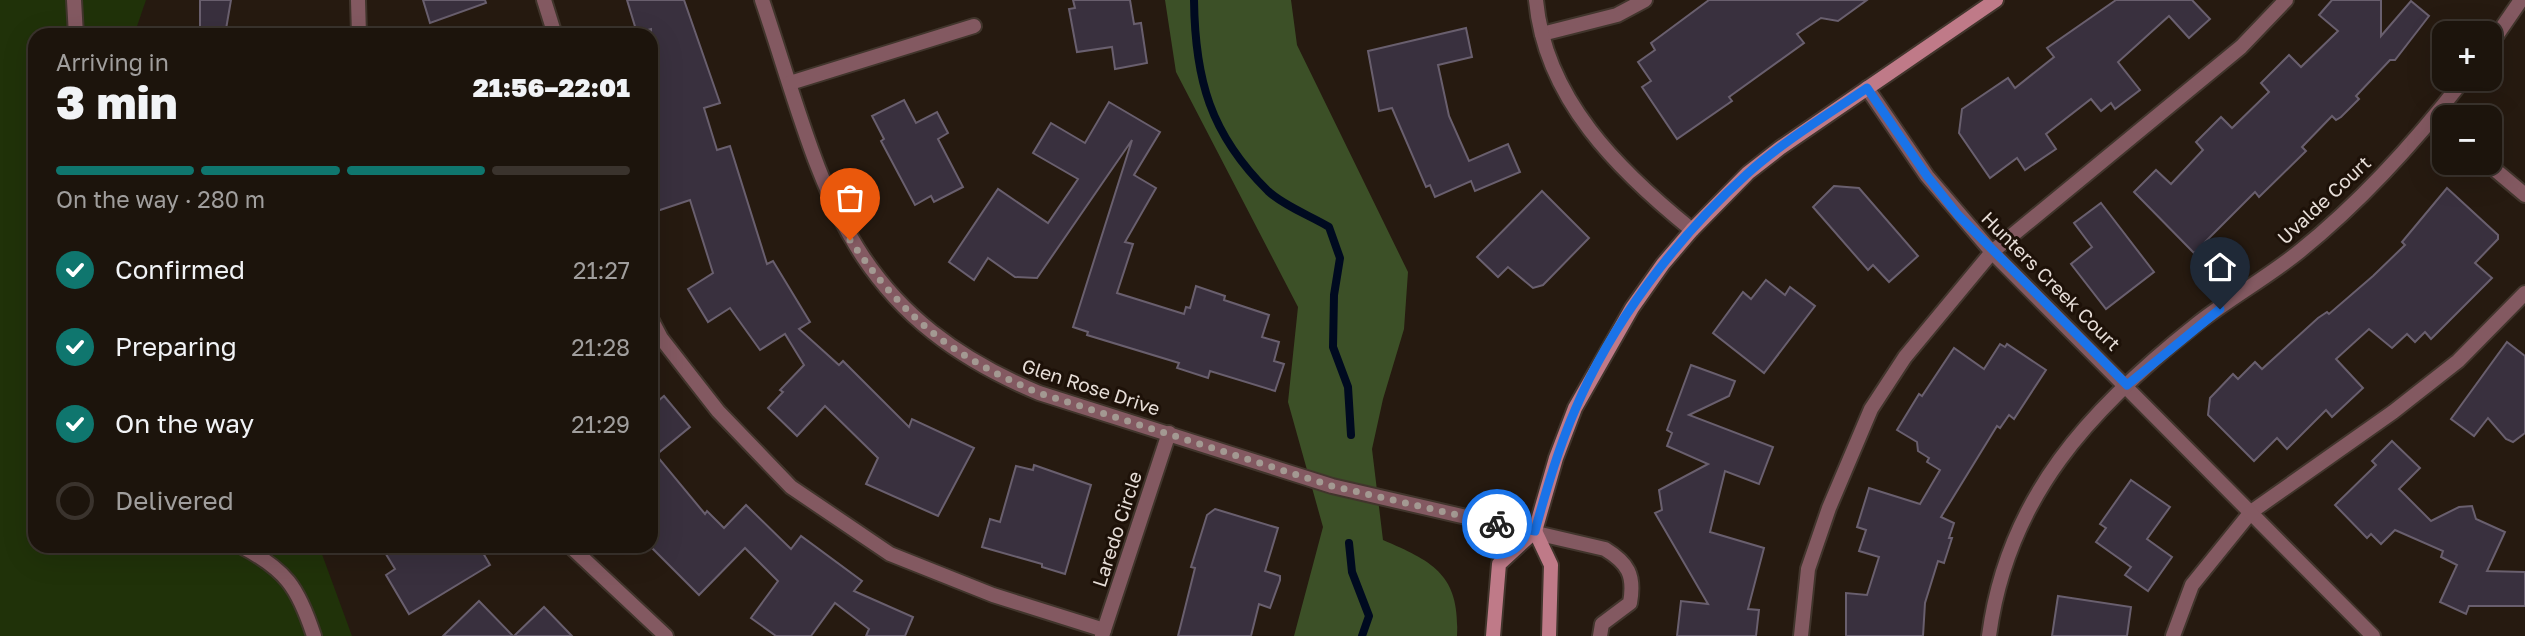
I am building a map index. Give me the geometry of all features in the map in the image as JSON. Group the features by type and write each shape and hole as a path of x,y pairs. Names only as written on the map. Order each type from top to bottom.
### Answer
{"street":[{"path":"74,0 76,28"},
{"path":"358,0 359,28"},
{"path":"544,0 553,28"},
{"name":"Glen Rose Drive","path":"762,0 825,187 850,240 904,309 954,351 994,374 1039,393 1332,486 1461,518 1535,531 1605,549 1621,558 1631,572 1633,587 1630,603 1602,624 1600,636"},
{"path":"1536,0 1542,34 1567,98 1594,138 1655,200 1692,230"},
{"path":"1542,34 1617,15 1645,0"},
{"path":"1493,636 1499,564 1535,531 1556,458 1575,408 1632,308 1692,230 1748,173 1996,0"},
{"path":"1801,636 1808,569 1871,409 1905,357 1992,252 2230,56 2286,0"},
{"path":"2502,28 2521,0"},
{"path":"790,83 974,26"},
{"name":"Hunters Creek Court","path":"1867,88 1927,176 1992,252 2127,385 2373,636"},
{"name":"Uvalde Court","path":"1989,636 1998,586 2008,554 2037,491 2071,443 2127,385 2199,323 2300,251 2432,130"},
{"path":"2502,175 2525,194"},
{"path":"2173,636 2192,585 2251,512 2404,404 2458,361 2525,293"},
{"path":"658,332 718,411 791,487 890,554 993,596 1103,633"},
{"name":"Laredo Circle","path":"1103,633 1169,433"},
{"path":"1535,531 1551,565 1549,636"},
{"path":"252,553 284,573 314,636"},
{"path":"577,553 666,636"}],"green space":[{"path":"0,0 146,0 136,28 28,28 28,553 322,553 352,636 0,636"},
{"path":"1165,0 1291,0 1297,45 1408,272 1404,329 1383,399 1372,449 1383,540 1430,564 1440,573 1454,598 1457,636 1294,636 1323,527 1288,402 1298,307 1176,72"}],"building":[{"path":"200,0 231,0 226,28 200,28"},
{"path":"423,0 485,0 486,3 430,23"},
{"path":"627,0 684,0 720,103 704,108 717,150 730,146 767,264 773,261 810,322 799,329 839,365 843,361 909,427 912,419 974,448 938,516 866,484 878,458 825,406 797,436 768,408 783,392 780,390 804,365 785,334 760,350 730,308 708,322 688,289 713,273 690,200 658,211 658,28 635,28"},
{"path":"1073,0 1130,0 1134,24 1141,23 1147,63 1115,69 1112,47 1077,52 1069,9 1075,8"},
{"path":"1709,0 1867,0 1838,21 1821,18 1797,34 1804,43 1729,97 1732,101 1677,139 1642,87 1651,81 1638,62 1655,50 1651,43"},
{"path":"2116,0 2192,0 2210,19 2189,38 2169,16 2118,62 2140,90 2115,109 2111,103 2101,111 2091,99 2046,134 2056,149 2025,170 2017,158 1990,178 1959,133 1962,109 2008,78 2015,88 2054,57 2047,48"},
{"path":"2332,0 2381,0 2381,36 2411,1 2429,16 2395,60 2390,60 2356,96 2359,99 2341,117 2336,120 2332,116 2302,147 2306,151 2259,197 2255,192 2194,253 2134,192 2156,170 2171,184 2203,150 2196,142 2221,117 2232,128 2269,92 2261,83 2289,55 2301,67 2338,31 2319,15"},
{"path":"1466,28 1472,57 1438,65 1449,116 1469,161 1508,144 1520,172 1475,191 1471,181 1435,197 1430,185 1426,187 1392,108 1379,111 1368,51"},
{"path":"904,100 916,123 937,112 948,133 938,139 963,187 934,202 931,196 915,205 881,141 884,139 872,116"},
{"path":"1109,102 1160,132 1134,175 1156,188 1125,242 1133,244 1117,293 1184,314 1186,307 1190,308 1196,286 1225,296 1224,300 1269,315 1262,337 1279,342 1274,361 1284,364 1275,391 1210,371 1208,378 1177,368 1179,363 1087,335 1088,332 1073,327 1132,140 1037,278 1015,277 988,258 974,280 949,262 998,189 1048,223 1078,179 1033,153 1051,123 1085,143"},
{"path":"1834,186 1859,188 1918,256 1889,282 1873,265 1868,270 1813,207"},
{"path":"2447,188 2498,235 2498,239 2475,263 2492,278 2431,339 2425,332 2415,342 2407,334 2392,348 2369,329 2336,359 2363,388 2332,417 2326,410 2287,449 2277,438 2254,461 2208,415 2210,398 2233,374 2238,379 2255,362 2262,369 2318,318 2327,312 2329,314 2373,276 2405,245 2402,242"},
{"path":"1542,191 1589,238 1543,285 1533,288 1508,267 1498,277 1477,257"},
{"path":"2101,203 2154,272 2106,309 2071,264 2092,247 2074,223"},
{"path":"1766,280 1785,295 1790,287 1815,306 1764,373 1713,333 1743,292 1751,299"},
{"path":"2507,342 2525,356 2525,433 2513,442 2506,439 2488,418 2474,436 2451,419"},
{"path":"2000,344 2005,347 2007,344 2046,370 2014,419 2009,415 2000,428 1997,426 1941,517 1954,523 1949,538 1952,538 1944,563 1938,561 1925,603 1923,636 1846,636 1846,593 1867,595 1879,557 1859,551 1866,530 1857,527 1869,488 1920,504 1940,470 1927,462 1929,458 1918,451 1917,442 1897,430 1919,394 1922,396 1954,348 1984,369"},
{"path":"1691,365 1735,381 1729,396 1689,415 1773,447 1759,484 1725,471 1710,532 1764,548 1748,609 1759,610 1756,636 1677,636 1681,601 1708,604 1655,513 1662,510 1659,490 1708,464 1667,446 1672,433 1667,430"},
{"path":"664,396 690,427 658,453 658,401"},
{"path":"2392,441 2420,468 2399,489 2431,521 2459,507 2472,506 2476,519 2505,532 2487,571 2525,572 2525,606 2469,606 2466,614 2440,602 2457,565 2441,557 2443,551 2395,530 2381,544 2371,534 2367,538 2335,505 2376,465 2372,461"},
{"path":"658,457 705,514 707,511 724,528 746,505 791,549 801,536 862,581 854,591 913,617 905,636 866,636 869,629 835,603 811,636 776,636 751,618 778,581 745,548 699,595 657,553"},
{"path":"1034,465 1091,485 1065,574 1042,567 1042,564 982,547 990,519 1000,522 1016,466 1033,470"},
{"path":"2131,480 2170,507 2147,539 2172,557 2148,591 2125,575 2131,567 2096,542 2106,528 2100,524"},
{"path":"1215,509 1278,528 1265,571 1280,576 1280,580 1270,608 1259,604 1251,636 1178,636 1195,568 1191,567 1207,515"},
{"path":"385,553 483,553 490,565 409,614 386,575 395,569"},
{"path":"2058,596 2131,607 2127,636 2052,636"},
{"path":"479,601 513,636 443,636"},
{"path":"544,607 572,636 514,636"}],"waterway":[{"path":"1194,0 1195,29 1203,80 1219,126 1232,148 1248,170 1274,196 1329,227 1340,258 1334,295 1333,347 1348,387 1351,435"},
{"path":"1349,543 1352,572 1369,616 1362,636"}],"way so far":[{"path":"850,240 876,277 926,330 954,351 994,374 1039,393 1332,486 1461,518 1497,524"}],"route":[{"path":"1497,524 1535,531 1556,458 1575,408 1632,308 1663,264 1748,173 1867,88 1927,176 1958,215 2127,385 2199,323 2220,309"}]}
